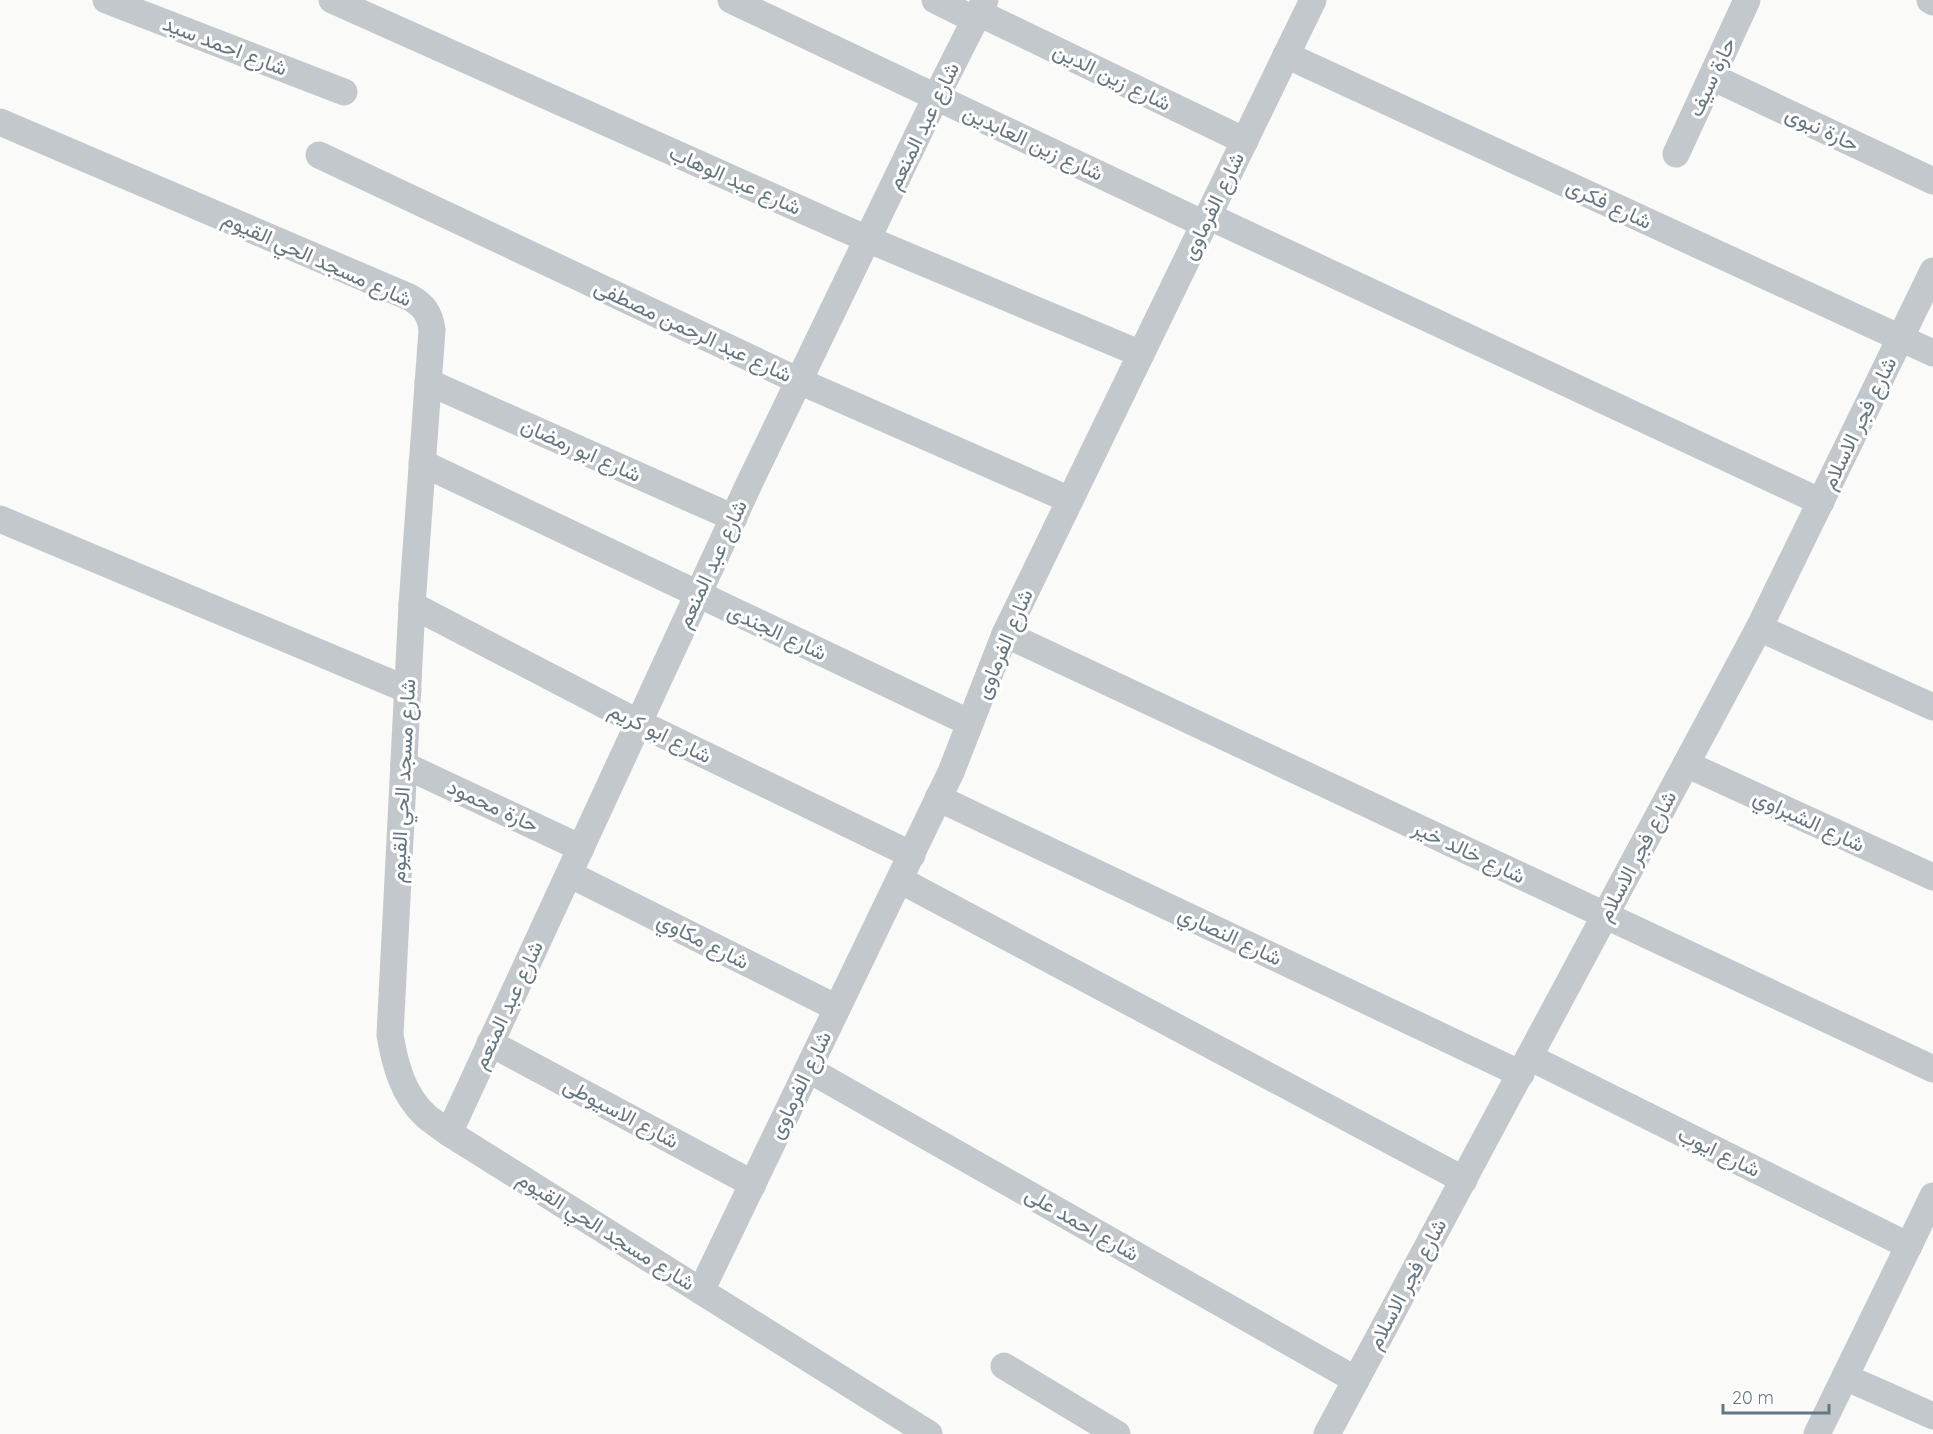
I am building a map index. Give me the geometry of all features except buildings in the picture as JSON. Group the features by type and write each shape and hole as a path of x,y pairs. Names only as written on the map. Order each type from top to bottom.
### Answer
{"street":[{"name":"شارع احمد سيد","path":"106,0 344,92"},
{"name":"شارع عبد الوهاب","path":"332,0 867,239 1141,354"},
{"name":"شارع زين العابدين","path":"731,0 936,97 1821,502"},
{"name":"شارع زين الدين","path":"935,0 980,11 1245,141"},
{"name":"شارع الفرماوى","path":"701,1291 912,855 970,723 1005,634 1313,0"},
{"name":"حارة سيف","path":"1676,154 1747,0"},
{"name":"شارع عبد المنعم","path":"448,1133 734,518 867,239 980,11"},
{"name":"شارع فكرى","path":"1286,56 1933,353"},
{"name":"حارة نبوى","path":"1712,77 1933,181"},
{"name":"شارع مسجد الحي القيوم","path":"0,122 418,302 426,310 431,320 432,330 412,606 390,1035 395,1065 407,1092 425,1115 448,1133 929,1434"},
{"name":"شارع عبد الرحمن مصطفى","path":"319,155 799,381 1070,500"},
{"name":"شارع فجر الاسلام","path":"1331,1433 1356,1380 1759,628 1933,271"},
{"name":"شارع ابو رمضان","path":"428,382 734,518"},
{"name":"شارع الجندى","path":"422,463 970,723"},
{"path":"0,519 408,690"},
{"name":"شارع ابو كريم","path":"412,606 639,723 912,855"},
{"path":"1759,628 1933,707"},
{"name":"شارع خالد خير","path":"1005,634 1933,1069"},
{"name":"شارع الشبراوي","path":"1686,764 1933,877"},
{"name":"حارة محمود","path":"404,765 581,848"},
{"name":"شارع النصاري","path":"938,798 1525,1065"},
{"name":"شارع مكاوي","path":"569,874 837,1008"},
{"path":"900,880 1464,1179"},
{"name":"شارع الاسيوطى","path":"490,1042 753,1184"},
{"name":"شارع ايوب","path":"1525,1065 1918,1244"},
{"name":"شارع احمد على","path":"808,1069 1356,1380"},
{"path":"1817,1434 1845,1377 1918,1244 1933,1196"},
{"path":"1004,1366 1117,1434"},
{"path":"1845,1377 1933,1416"}]}
